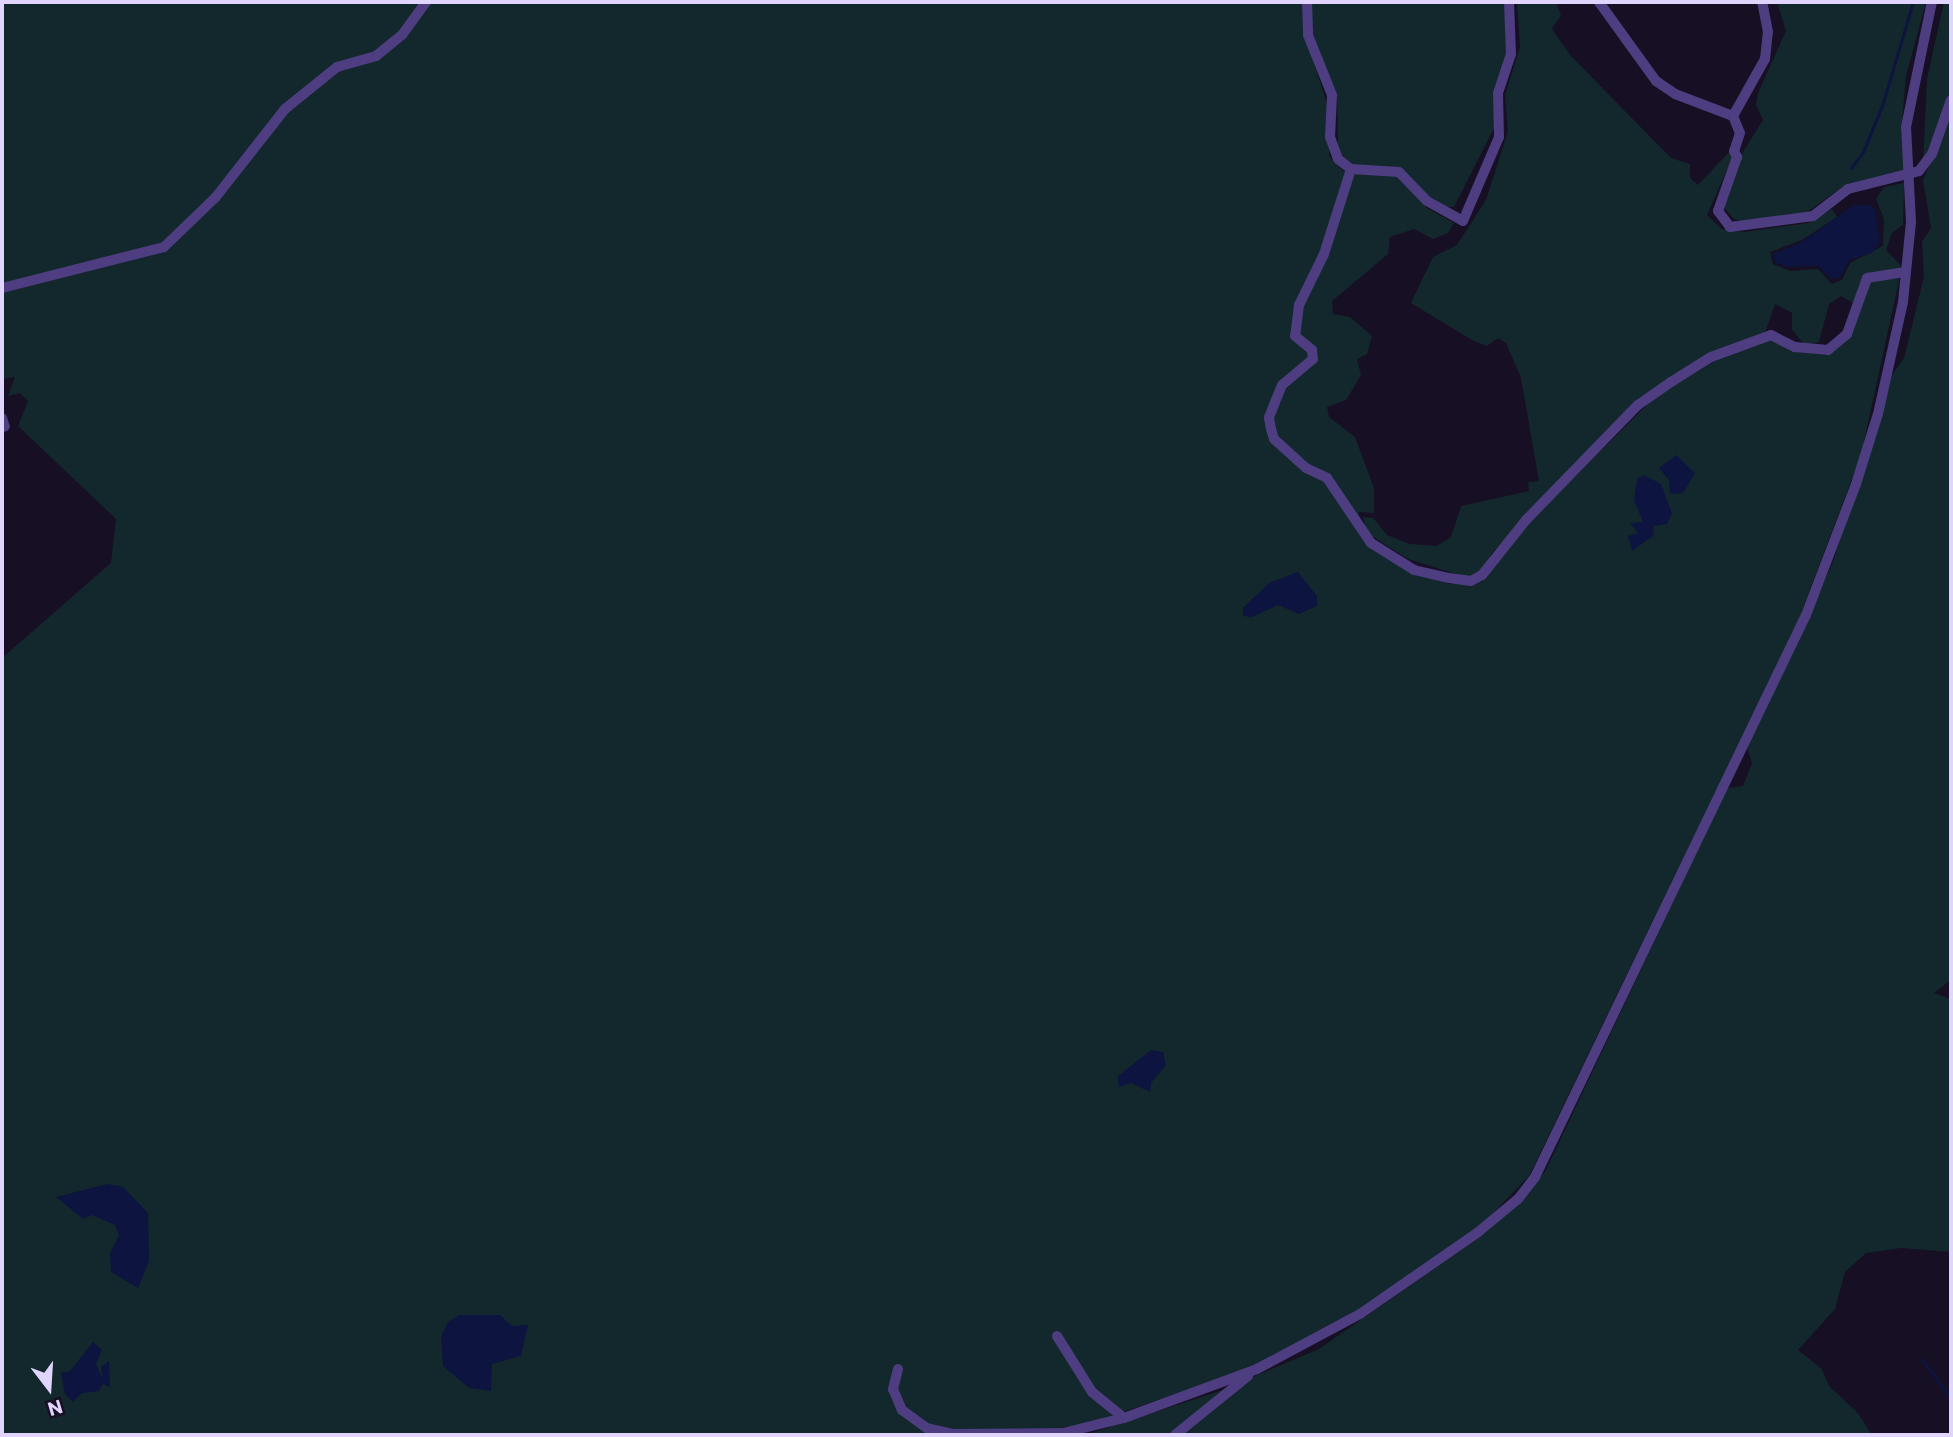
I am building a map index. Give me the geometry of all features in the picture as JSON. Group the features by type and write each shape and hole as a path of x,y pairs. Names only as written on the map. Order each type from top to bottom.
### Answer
{"street":[{"path":"2,288 164,247 215,198 285,109 337,67 376,56 402,35 426,2"},
{"path":"1307,2 1308,36 1332,95 1332,150 1351,169 1399,172 1426,201 1463,221 1502,126 1498,93 1511,54 1509,2"},
{"path":"1598,2 1656,81 1675,94 1733,116 1740,133 1734,151 1737,157 1718,211 1730,227 1813,216 1848,189 1919,171 1933,154 1951,100"},
{"path":"1733,116 1765,60 1768,32 1762,2"},
{"path":"898,1369 893,1389 902,1410 927,1428 952,1434 1063,1433 1124,1418 1257,1369 1360,1314 1415,1277 1518,1199 1535,1177 1806,615 1878,414 1906,272 1910,173 1906,127 1933,2"},
{"path":"1351,169 1324,254 1299,304 1295,336 1312,350 1313,359 1282,385 1269,418 1270,429 1274,439 1306,468 1326,478 1371,543 1414,570 1449,578 1471,581 1482,575 1526,520 1638,405 1671,382 1711,357 1771,335 1795,347 1828,350 1847,334 1867,278 1906,272"},
{"path":"1057,1336 1091,1392 1124,1418"},
{"path":"1175,1435 1257,1369"}],"green space":[{"path":"2,2 1305,2 1305,35 1329,110 1329,156 1343,171 1396,174 1427,208 1454,223 1448,233 1433,239 1414,229 1390,237 1388,254 1332,301 1333,314 1350,317 1372,336 1367,354 1357,359 1361,375 1346,400 1327,407 1329,417 1355,437 1374,488 1374,513 1359,512 1358,533 1373,550 1408,571 1449,584 1467,584 1656,396 1725,355 1768,339 1798,350 1844,342 1869,281 1896,275 1899,280 1861,455 1798,621 1529,1176 1469,1238 1360,1310 1246,1370 1087,1424 1004,1435 2,1435 2,658 111,563 116,519 18,426 28,401 20,393 8,396 15,377 2,379"},
{"path":"1311,2 1506,2 1510,39 1496,124 1454,207 1444,207 1428,196 1410,176 1352,166 1338,151 1337,94 1320,62 1309,21"},
{"path":"1517,2 1556,2 1561,15 1552,29 1570,55 1671,158 1690,164 1690,178 1698,185 1729,152 1733,156 1707,215 1722,229 1744,232 1808,223 1832,209 1837,217 1802,240 1770,252 1773,264 1790,271 1818,269 1832,284 1842,280 1850,263 1883,246 1884,219 1876,199 1884,187 1904,183 1903,225 1892,233 1886,250 1902,267 1865,276 1853,303 1841,296 1829,304 1819,342 1805,345 1792,330 1792,313 1775,304 1765,333 1636,404 1492,553 1480,574 1469,578 1408,559 1367,533 1363,517 1373,518 1387,535 1410,544 1437,546 1451,537 1461,506 1529,491 1528,482 1539,481 1521,378 1506,343 1498,338 1487,346 1472,340 1411,303 1433,257 1457,245 1486,200 1508,131 1505,95 1520,47"},
{"path":"1777,2 1926,2 1906,76 1901,134 1904,172 1841,188 1803,215 1748,223 1734,219 1723,207 1738,160 1763,120 1756,105 1758,93 1786,31"},
{"path":"1944,2 1951,2 1951,89 1923,163 1927,79"},
{"path":"1951,115 1951,980 1934,993 1951,999 1951,1252 1901,1248 1866,1253 1845,1272 1835,1309 1798,1350 1822,1369 1829,1386 1857,1412 1872,1435 1085,1435 1220,1391 1319,1349 1477,1239 1522,1201 1546,1170 1727,788 1743,786 1752,763 1747,747 1833,562 1892,375 1904,358 1924,277 1922,242 1931,228 1923,180"}],"shaded area":[{"path":"1854,205 1870,205 1875,210 1880,242 1872,253 1849,260 1840,278 1829,278 1819,266 1786,267 1775,262 1773,254 1802,242"},
{"path":"1676,455 1695,473 1683,493 1670,494 1669,480 1659,468"},
{"path":"1644,475 1661,484 1672,513 1667,524 1654,526 1653,536 1632,551 1628,536 1638,533 1630,523 1643,522 1634,500 1637,479"},
{"path":"1298,572 1317,596 1317,606 1299,614 1278,605 1252,617 1243,616 1243,608 1269,583"},
{"path":"1151,1050 1163,1052 1166,1065 1151,1083 1150,1092 1131,1083 1119,1087 1118,1076"},
{"path":"107,1184 123,1187 148,1213 149,1261 138,1288 111,1272 110,1253 119,1235 115,1225 92,1215 83,1219 56,1197"},
{"path":"459,1315 500,1315 512,1326 528,1325 521,1356 492,1364 491,1391 469,1388 443,1366 441,1337 448,1322"},
{"path":"93,1342 102,1350 96,1364 102,1378 101,1367 109,1361 110,1387 103,1384 99,1391 82,1393 73,1402 65,1394 61,1373 70,1371"}],"waterway":[{"path":"1851,168 1863,152 1882,106 1913,2"},
{"path":"1922,1359 1951,1398"}]}
